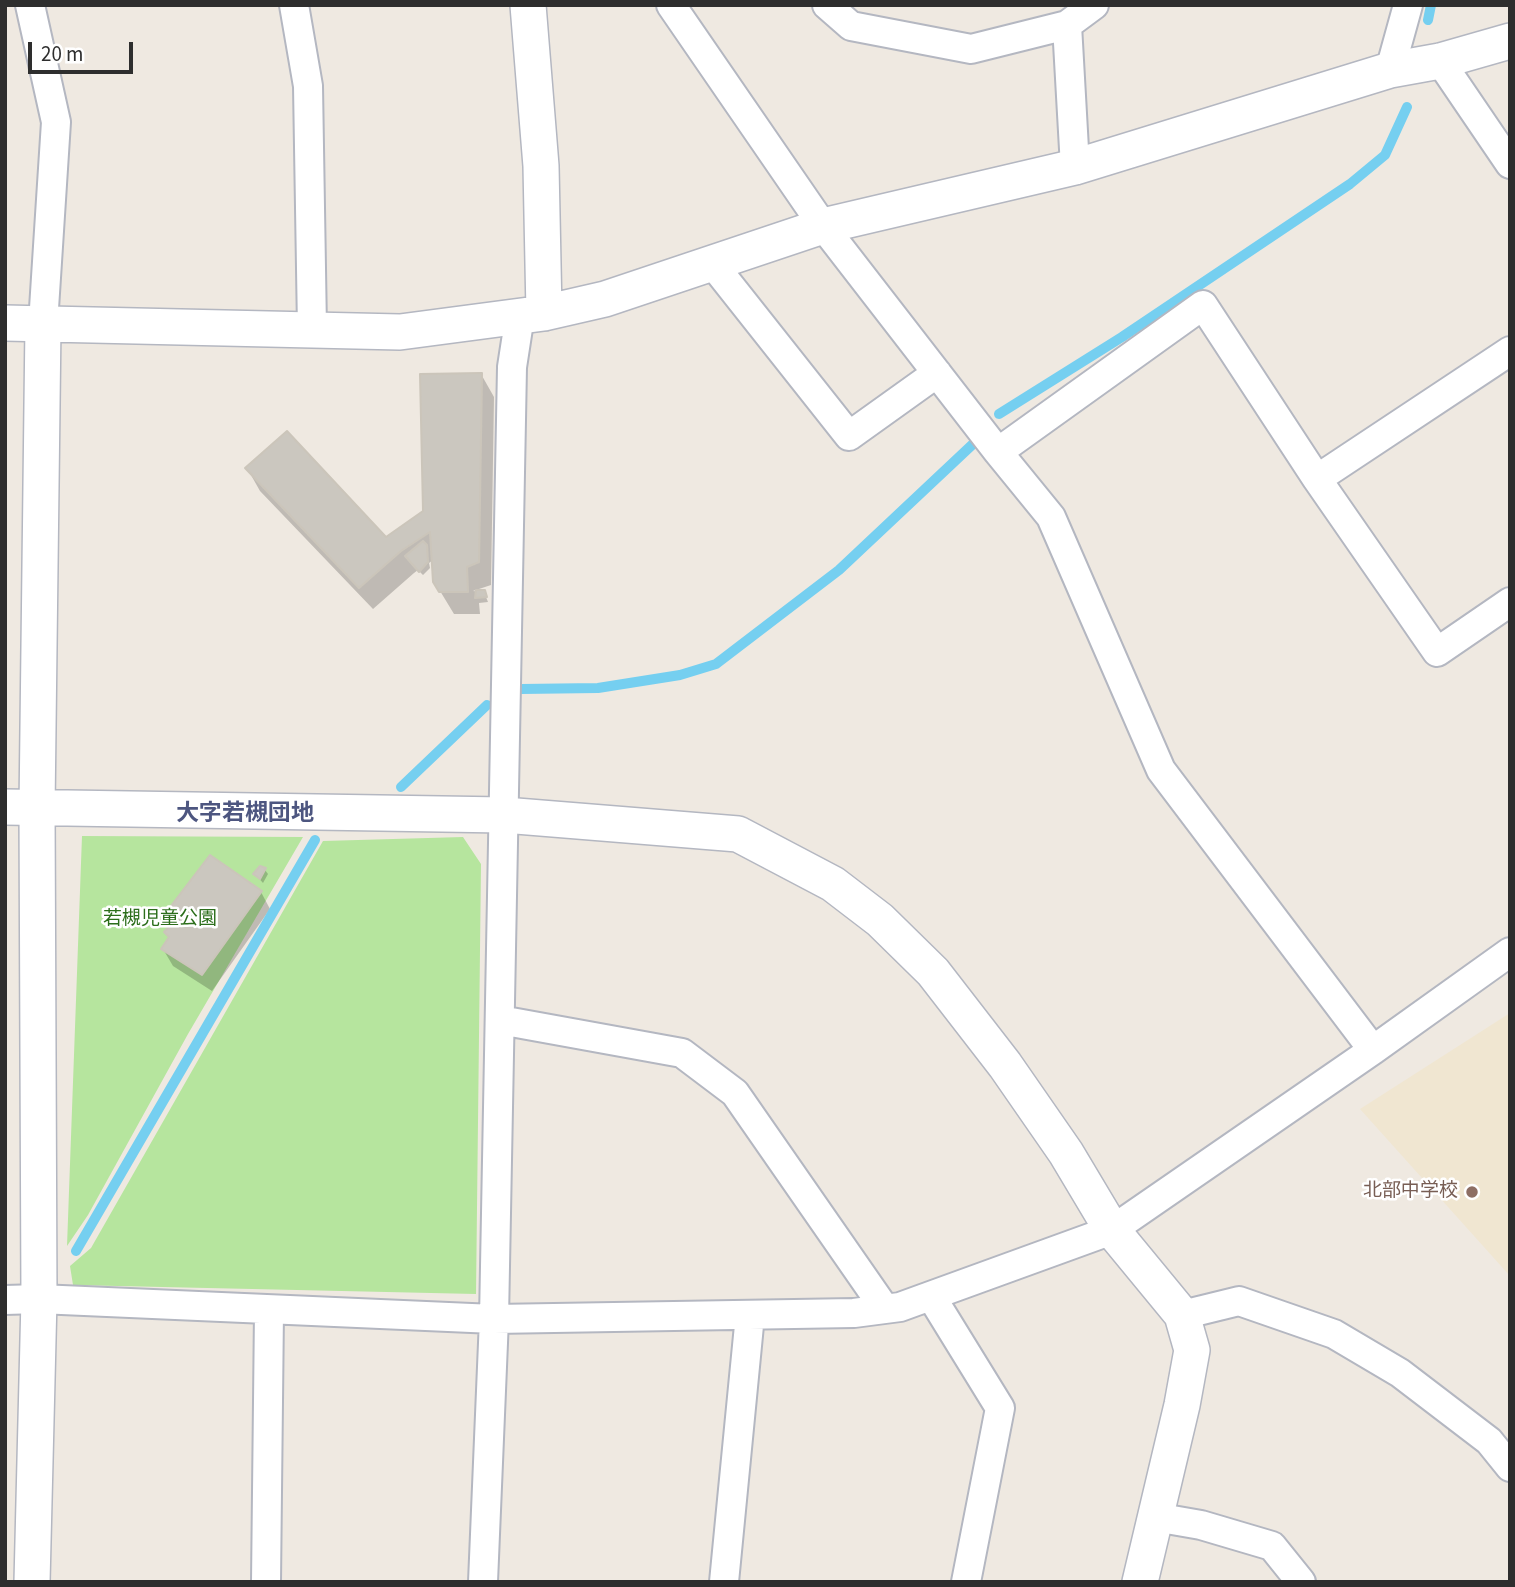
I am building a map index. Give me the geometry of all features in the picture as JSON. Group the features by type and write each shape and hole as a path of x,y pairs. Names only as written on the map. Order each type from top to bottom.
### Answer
{"street":[{"path":"30,5 56,122 43,324 21,808 22,1300 32,1582"},
{"path":"294,5 309,86 312,329"},
{"path":"483,1582 494,1319 512,380 532,314 541,166 528,5"},
{"path":"671,5 823,226 1051,517 1161,770 1373,1050"},
{"path":"827,5 851,26 971,49 1067,25 1094,5"},
{"path":"1390,70 1408,5"},
{"path":"1067,25 1075,167"},
{"path":"5,323 400,331 532,314 606,299 823,226 1075,167 1390,70 1440,61 1510,41"},
{"path":"1440,61 1510,164"},
{"path":"712,263 849,436 937,373"},
{"path":"998,452 1203,305 1317,479 1437,652 1510,603"},
{"path":"1317,479 1510,351"},
{"path":"21,808 504,815 738,834 833,884 880,920 933,972 1044,1120 1112,1230 1182,1315 1192,1350 1182,1405 1140,1582"},
{"path":"22,1300 494,1319 854,1314 900,1307 1112,1230 1510,952"},
{"path":"500,1020 682,1053 735,1093 885,1309"},
{"path":"931,1296 1000,1408 966,1582"},
{"path":"1182,1315 1239,1301 1334,1334 1400,1373 1489,1441 1510,1466"},
{"path":"266,1582 269,1311"},
{"path":"724,1582 750,1315"},
{"path":"1155,1517 1201,1525 1272,1546 1301,1582"}],"shaded area":[{"name":"北部中学校","path":"1510,1013 1510,1276 1360,1109"}],"green space":[{"name":"若槻児童公園","path":"82,836 303,837 188,1034 88,1215 67,1246"},
{"path":"463,837 481,864 476,1294 73,1285 70,1266 91,1248 323,841"}],"building":[{"path":"482,373 479,562 467,567 468,592 439,592 433,582 430,532 401,551 359,588 245,468 287,431 386,537 423,511 420,374"},
{"path":"423,541 427,545 428,562 419,572 405,556"},
{"path":"476,590 485,590 487,597 475,598"},
{"path":"210,855 262,891 202,975 161,949 169,937 164,932 172,923 164,915"},
{"path":"260,866 266,868 260,879 253,874"}],"waterway":[{"path":"1428,20 1431,5"},
{"path":"999,414 1122,337 1350,184 1385,155 1407,107"},
{"path":"521,689 598,688 680,675 716,664 839,570 973,444"},
{"path":"401,787 487,705"},
{"path":"76,1251 315,840"}],"place":[{"name":"北部中学校","path":"1472,1192"}],"district":[{"name":"大字若槻団地","path":"245,815"}]}
